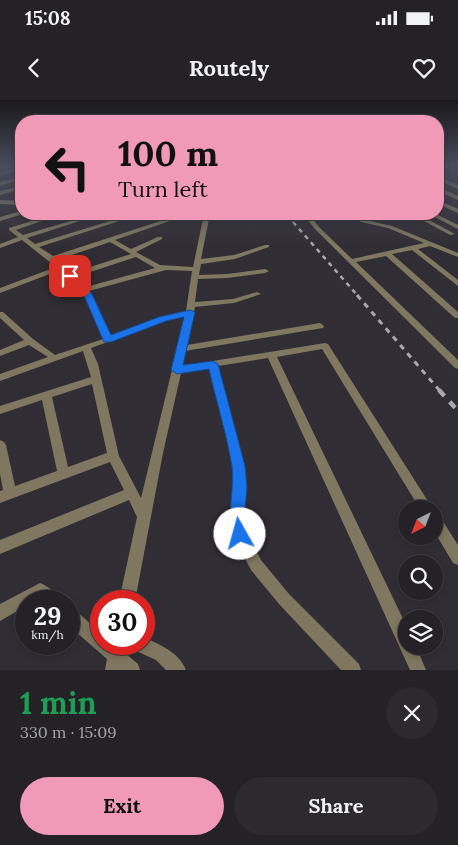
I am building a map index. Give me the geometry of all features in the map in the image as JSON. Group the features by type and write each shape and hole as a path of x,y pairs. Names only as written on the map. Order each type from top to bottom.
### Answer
{"street":[{"path":"0,193 15,193"},
{"path":"446,193 458,198"},
{"path":"0,202 12,203"},
{"path":"0,208 12,203"},
{"path":"444,205 458,211"},
{"path":"0,219 15,215"},
{"path":"39,220 9,229 52,259 86,290 108,340"},
{"path":"0,246 80,220"},
{"path":"34,246 118,220"},
{"path":"52,259 168,220"},
{"path":"129,590 191,309 196,269 206,220"},
{"path":"311,220 457,364"},
{"path":"361,220 390,228 445,238"},
{"path":"422,220 445,238 458,255"},
{"path":"444,220 458,227"},
{"path":"70,276 132,253 160,238"},
{"path":"351,261 445,238"},
{"path":"109,239 158,267 196,269 227,276 265,271"},
{"path":"196,269 267,246"},
{"path":"412,247 458,284"},
{"path":"388,253 458,316"},
{"path":"0,290 61,267"},
{"path":"86,290 165,267"},
{"path":"0,378 191,309 234,301 257,294"},
{"path":"0,314 30,341 49,353 54,360"},
{"path":"0,327 12,323"},
{"path":"182,349 320,326"},
{"path":"0,353 30,341"},
{"path":"177,370 325,346 421,500"},
{"path":"86,347 96,379 113,456 144,516"},
{"path":"271,355 398,625"},
{"path":"213,364 239,466 240,487 237,510 240,534 256,566 284,600 353,670"},
{"path":"0,410 96,379"},
{"path":"46,395 64,474"},
{"path":"0,445 5,495 113,456"},
{"path":"0,546 132,493"},
{"path":"443,534 458,558"},
{"path":"0,613 15,604"},
{"path":"80,626 132,670"},
{"path":"155,651 162,654 178,670"},
{"path":"412,655 418,670"}],"railway":[{"path":"291,220 294,223"},
{"path":"293,222 358,296"},
{"path":"357,295 440,391"},
{"path":"439,390 458,411"}],"route":[{"path":"70,276 86,290 108,340 163,319 190,312 177,370 213,364 239,466 240,487 237,510 240,534"}]}
